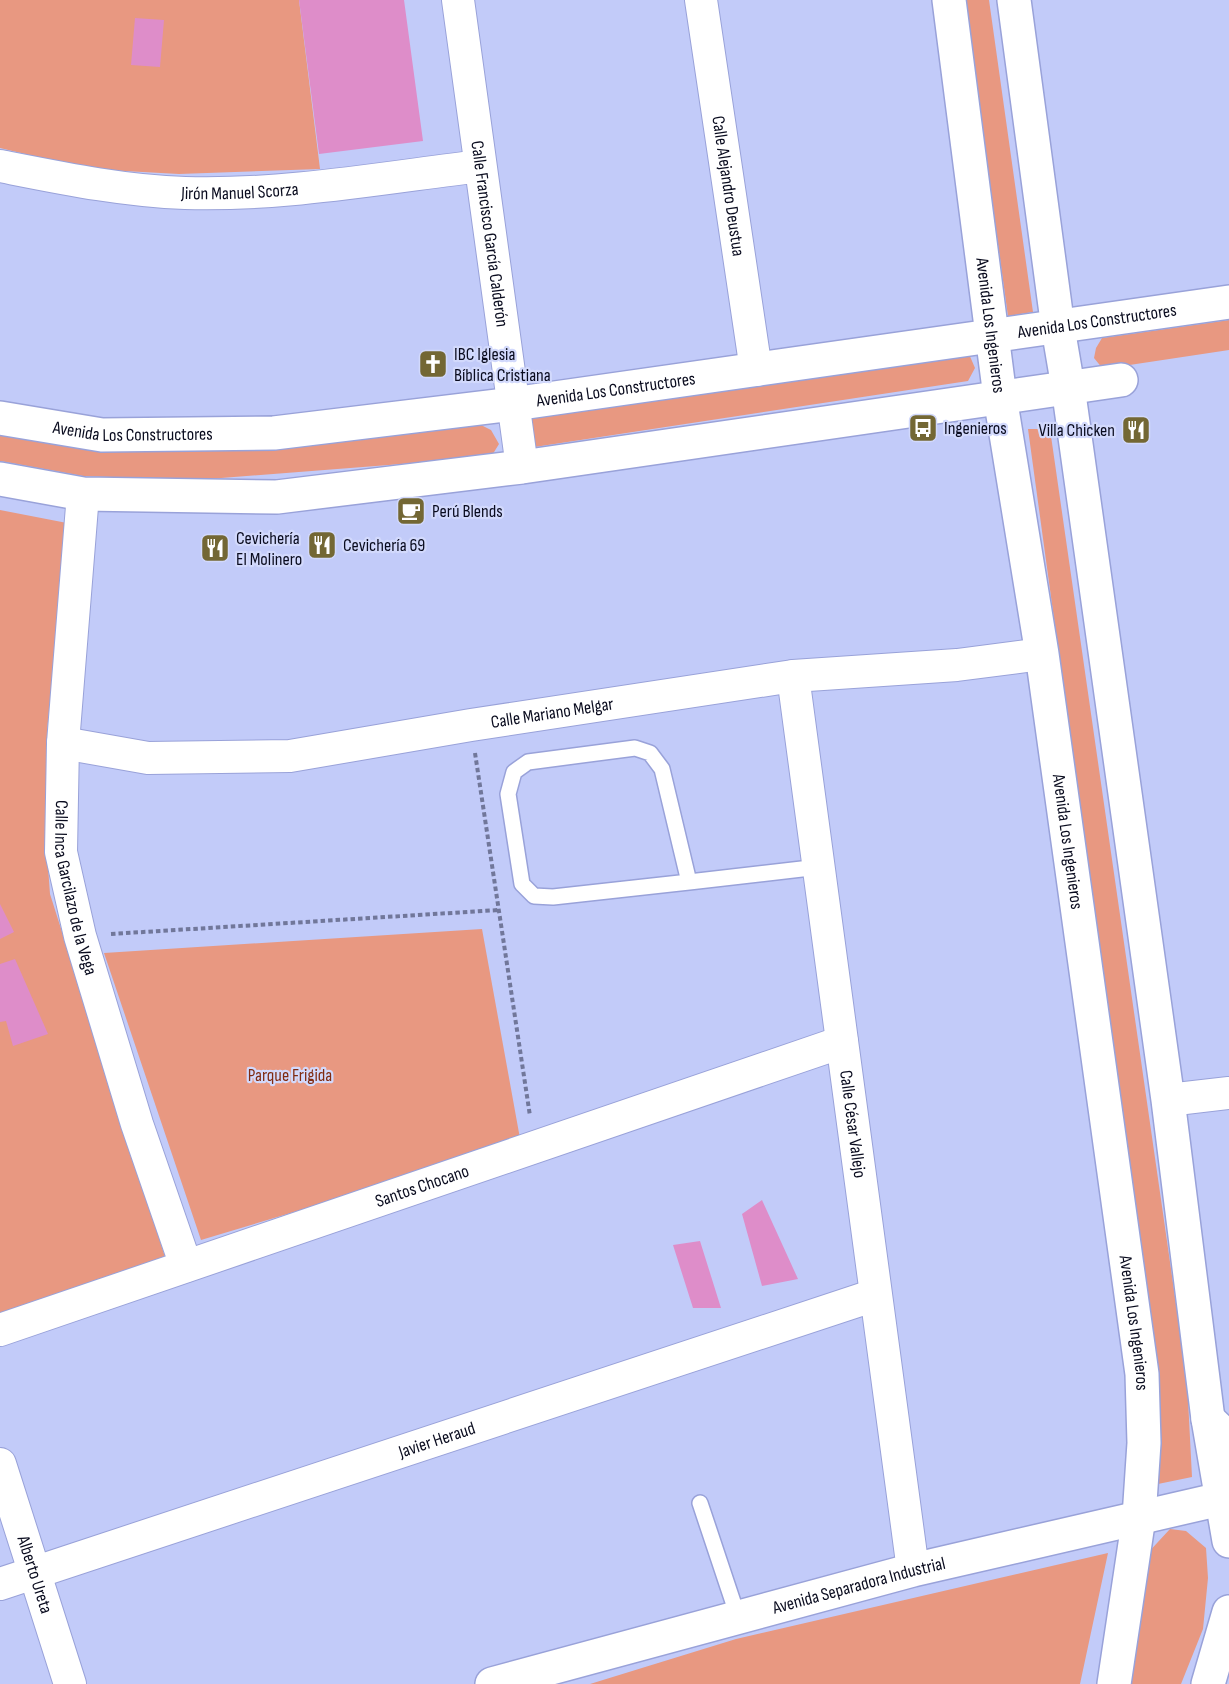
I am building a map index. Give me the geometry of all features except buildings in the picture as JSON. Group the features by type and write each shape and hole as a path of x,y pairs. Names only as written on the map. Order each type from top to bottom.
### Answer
{"street":[{"name":"Calle Francisco García Calderón","path":"458,0 522,467"},
{"name":"Calle Alejandro Deustua","path":"701,0 756,370"},
{"name":"Avenida Los Ingenieros","path":"949,0 1000,397 1042,654 1143,1374 1144,1443 1139,1518 1114,1684"},
{"path":"1019,0 1014,0 1058,328 1168,1100 1219,1429 1229,1540"},
{"name":"Jirón Manuel Scorza","path":"0,166 92,184 183,193 260,192 480,166"},
{"name":"Avenida Los Constructores","path":"0,418 102,435 274,433 513,404 1229,302"},
{"path":"0,479 83,494 277,497 522,467 1121,380"},
{"name":"Calle Inca Garcilazo de la Vega","path":"83,494 63,743 61,852 80,936 137,1124 186,1266"},
{"name":"Calle Mariano Melgar","path":"63,743 148,758 290,756 471,725 793,676 957,665 1042,654"},
{"name":"Calle César Vallejo","path":"793,676 913,1570"},
{"name":"Santos Chocano","path":"0,1330 842,1042"},
{"path":"1168,1100 1229,1093"},
{"name":"Javier Heraud","path":"0,1584 875,1294"},
{"name":"Alberto Ureta","path":"0,1464 70,1684"},
{"name":"Avenida Separadora Industrial","path":"492,1684 913,1570 1226,1498"},
{"path":"1208,1684 1229,1612"}],"lane":[{"path":"689,882 662,769 650,753 635,748 528,762 514,772 508,794 522,884 534,896 552,897 689,882 819,867"},
{"path":"699,1503 738,1617"}],"path":[{"path":"471,725 535,1147"},
{"path":"80,936 500,910"}],"green space":[{"path":"0,0 299,0 320,169 179,174 88,169 0,148"},
{"path":"964,0 989,0 1033,312 1008,316"},
{"path":"1229,320 1229,350 1103,369 1094,358 1096,348 1102,338"},
{"path":"969,354 975,368 968,381 528,448 526,419"},
{"path":"481,425 491,430 499,444 491,457 196,480 83,476 0,461 0,431 159,447"},
{"path":"1028,429 1050,429 1187,1380 1192,1477 1158,1484 1159,1385"},
{"path":"0,510 67,523 47,732 46,839 50,894 166,1260 0,1316"},
{"name":"Parque Frigida","path":"482,929 521,1144 201,1240 104,953"},
{"path":"1170,1529 1186,1531 1206,1548 1208,1578 1203,1629 1181,1684 1128,1684 1145,1556"},
{"path":"1108,1553 1080,1684 590,1684 736,1639"}],"place":[{"name":"IBC Iglesia Bíblica Cristiana","path":"433,364"},
{"name":"Ingenieros","path":"923,428"},
{"name":"Villa Chicken","path":"1136,430"},
{"name":"Perú Blends","path":"411,511"},
{"name":"Cevichería 69","path":"322,545"},
{"name":"Cevichería El Molinero","path":"215,548"}]}
